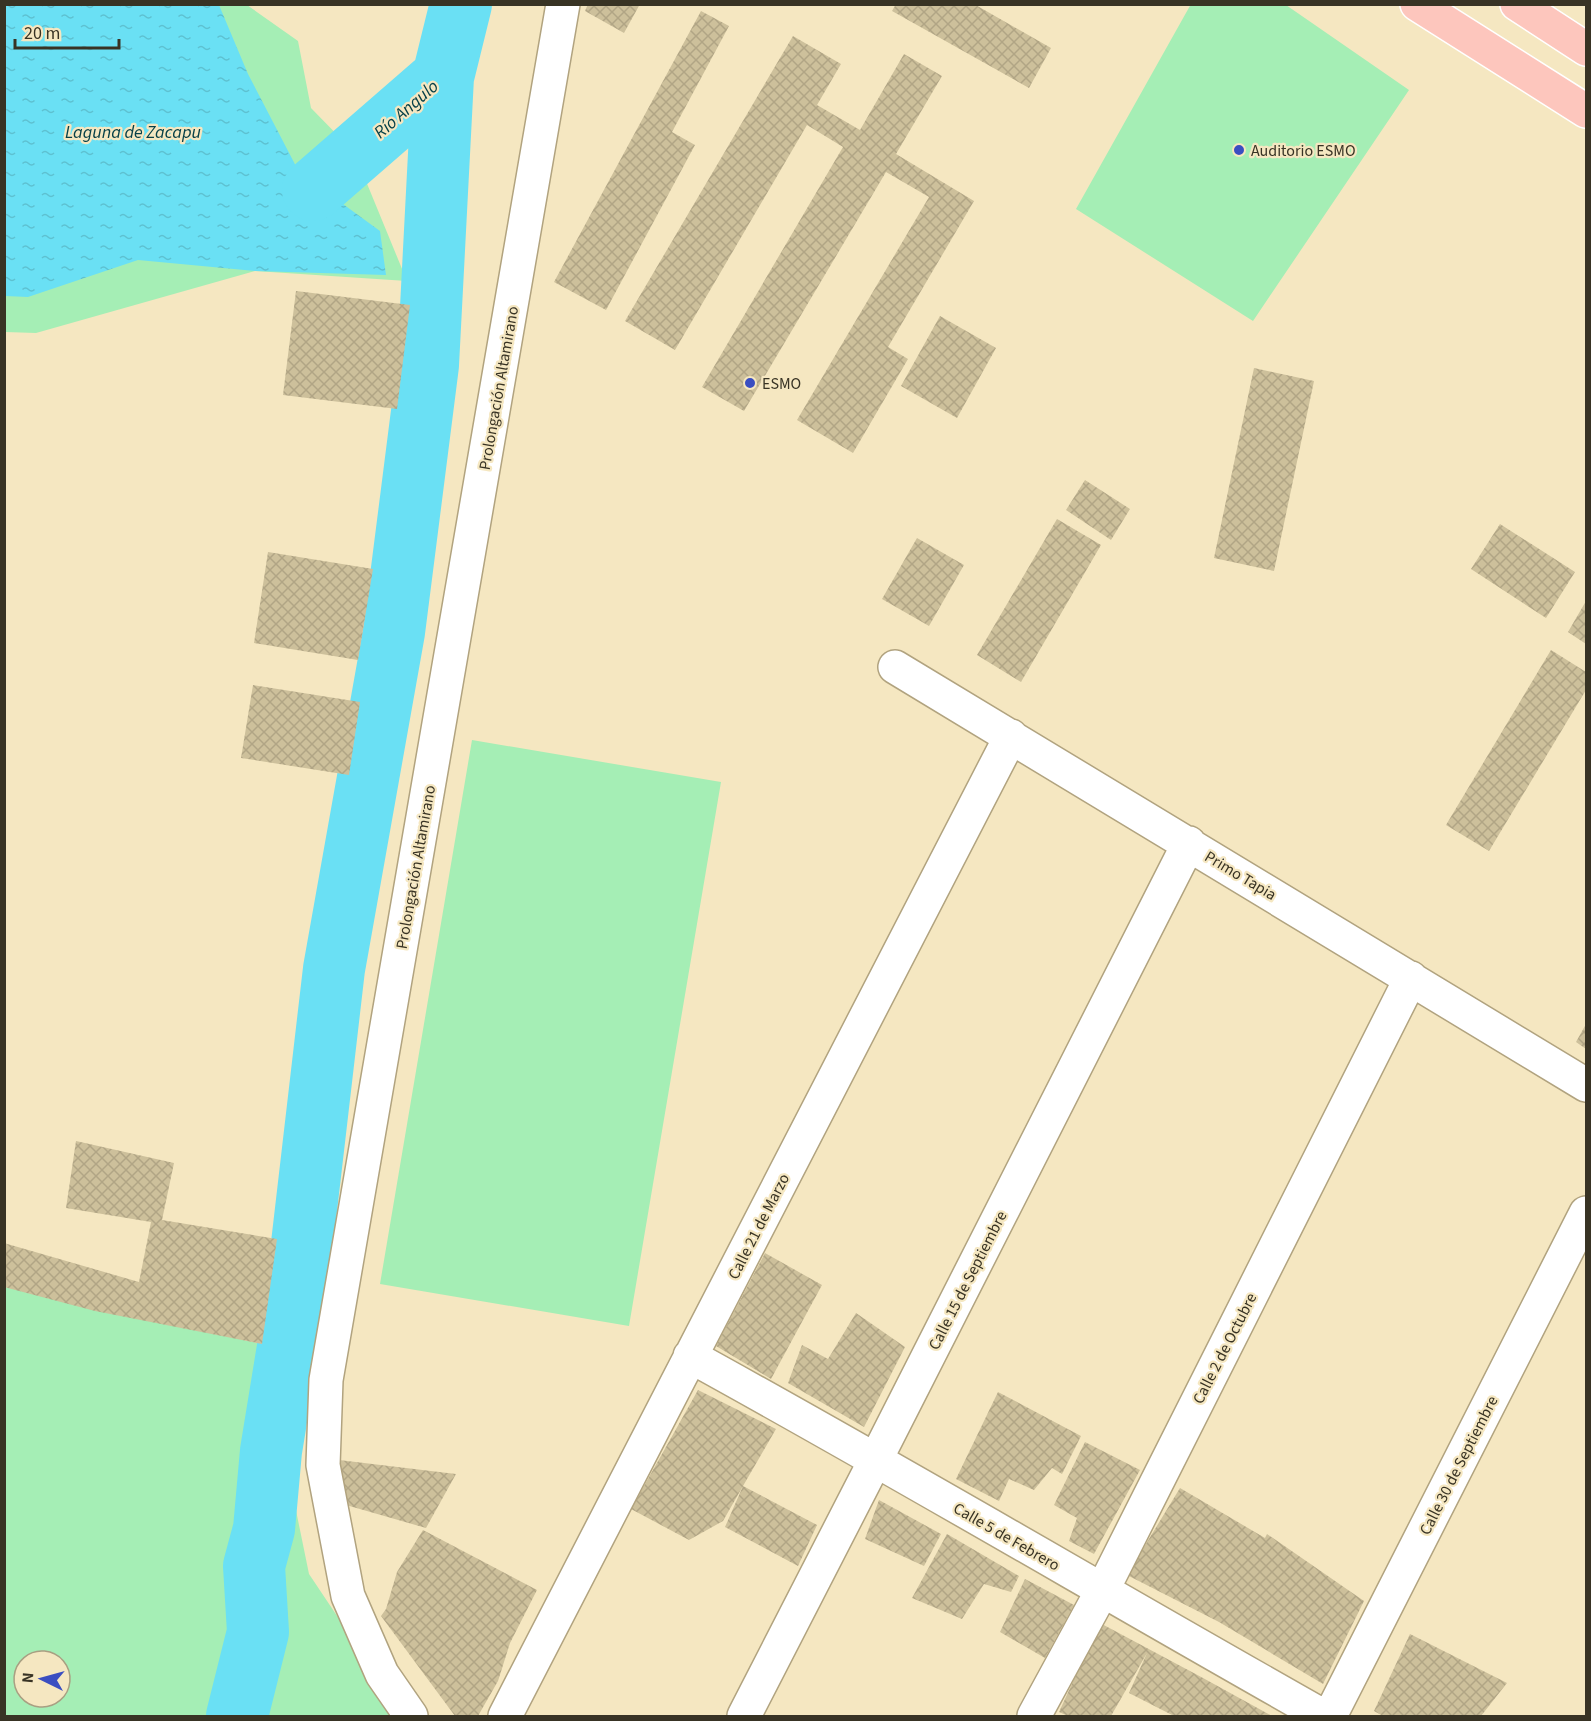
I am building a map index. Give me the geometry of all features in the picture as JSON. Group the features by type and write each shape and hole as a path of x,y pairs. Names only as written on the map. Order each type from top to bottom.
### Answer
{"main road":[{"path":"1517,4 1587,49"},
{"path":"1427,7 1587,111"}],"street":[{"name":"Prolongación Altamirano","path":"411,1716 382,1674 348,1596 323,1465 326,1380 563,4"},
{"name":"Primo Tapia","path":"895,667 1587,1085"},
{"name":"Calle 21 de Marzo","path":"505,1716 1011,736"},
{"name":"Calle 15 de Septiembre","path":"744,1716 1188,843"},
{"name":"Calle 2 de Octubre","path":"1034,1716 1102,1591 1411,978"},
{"name":"Calle 30 de Septiembre","path":"1330,1716 1587,1213"},
{"name":"Calle 5 de Febrero","path":"690,1356 876,1459 1323,1716"}],"green space":[{"name":"Auditorio ESMO","path":"1191,4 1286,5 1409,90 1253,321 1076,209"},
{"name":"Laguna de Zacapu","path":"5,5 247,5 298,41 311,108 354,152 407,281 255,271 36,333 5,332"},
{"path":"472,740 721,782 629,1326 380,1284"},
{"path":"5,1287 262,1344 309,1574 404,1716 5,1716"}],"water":[{"name":"Laguna de Zacapu","path":"5,4 219,5 248,74 299,172 380,231 386,275 255,271 138,260 28,297 5,296"}],"building":[{"path":"588,4 640,4 624,33 585,11"},
{"path":"896,4 974,4 1051,48 1029,88 892,11"},
{"path":"701,11 729,26 672,132 695,145 606,310 554,282"},
{"path":"793,36 841,64 817,105 860,130 904,54 942,76 896,154 974,201 888,347 908,359 853,453 797,420 929,197 886,172 744,411 702,387 843,147 807,125 675,350 625,321"},
{"path":"296,291 410,305 397,409 283,395"},
{"path":"940,316 996,348 957,418 901,386"},
{"path":"1254,368 1314,381 1274,571 1214,558"},
{"path":"1085,480 1130,509 1111,540 1066,510"},
{"path":"1057,519 1101,545 1021,682 977,655"},
{"path":"1500,524 1575,572 1546,618 1471,569"},
{"path":"917,538 964,565 929,626 882,599"},
{"path":"268,552 373,569 358,660 254,643"},
{"path":"1586,601 1586,644 1568,632"},
{"path":"1551,650 1586,672 1586,690 1489,851 1446,825"},
{"path":"253,685 360,702 349,775 241,758"},
{"path":"1586,1024 1586,1049 1576,1042"},
{"path":"76,1141 174,1163 162,1220 277,1239 262,1344 95,1311 4,1287 4,1243 139,1282 151,1222 66,1208"},
{"path":"765,1253 822,1285 771,1379 716,1346"},
{"path":"856,1313 905,1347 864,1427 788,1383 802,1345 828,1359"},
{"path":"698,1390 776,1429 723,1521 689,1540 631,1509"},
{"path":"998,1392 1081,1436 1062,1474 1052,1468 1034,1490 1009,1479 999,1501 956,1479"},
{"path":"1085,1442 1140,1470 1094,1554 1069,1541 1077,1518 1054,1505"},
{"path":"339,1460 456,1474 426,1528 346,1505"},
{"path":"743,1486 817,1525 798,1566 725,1527"},
{"path":"1180,1488 1265,1538 1267,1534 1364,1601 1323,1684 1219,1622 1127,1575"},
{"path":"879,1500 941,1534 924,1566 865,1539"},
{"path":"423,1530 537,1590 510,1643 498,1681 478,1716 455,1716 381,1616 386,1609 397,1572"},
{"path":"947,1534 1019,1576 1011,1592 984,1584 962,1619 912,1598"},
{"path":"1025,1579 1074,1605 1045,1658 1000,1632"},
{"path":"1100,1623 1272,1716 1174,1716 1129,1693 1147,1653 1111,1716 1068,1716 1059,1712"},
{"path":"1410,1634 1507,1683 1481,1716 1383,1716 1374,1711"}],"waterway":[{"name":"Río Angulo","path":"313,190 443,77 461,4"},
{"path":"237,1716 258,1632 254,1566 264,1529 271,1451 295,1304 334,969 394,632 428,365 443,77"}],"place":[{"name":"Auditorio ESMO","path":"1239,150"},
{"name":"ESMO","path":"750,383"}]}
